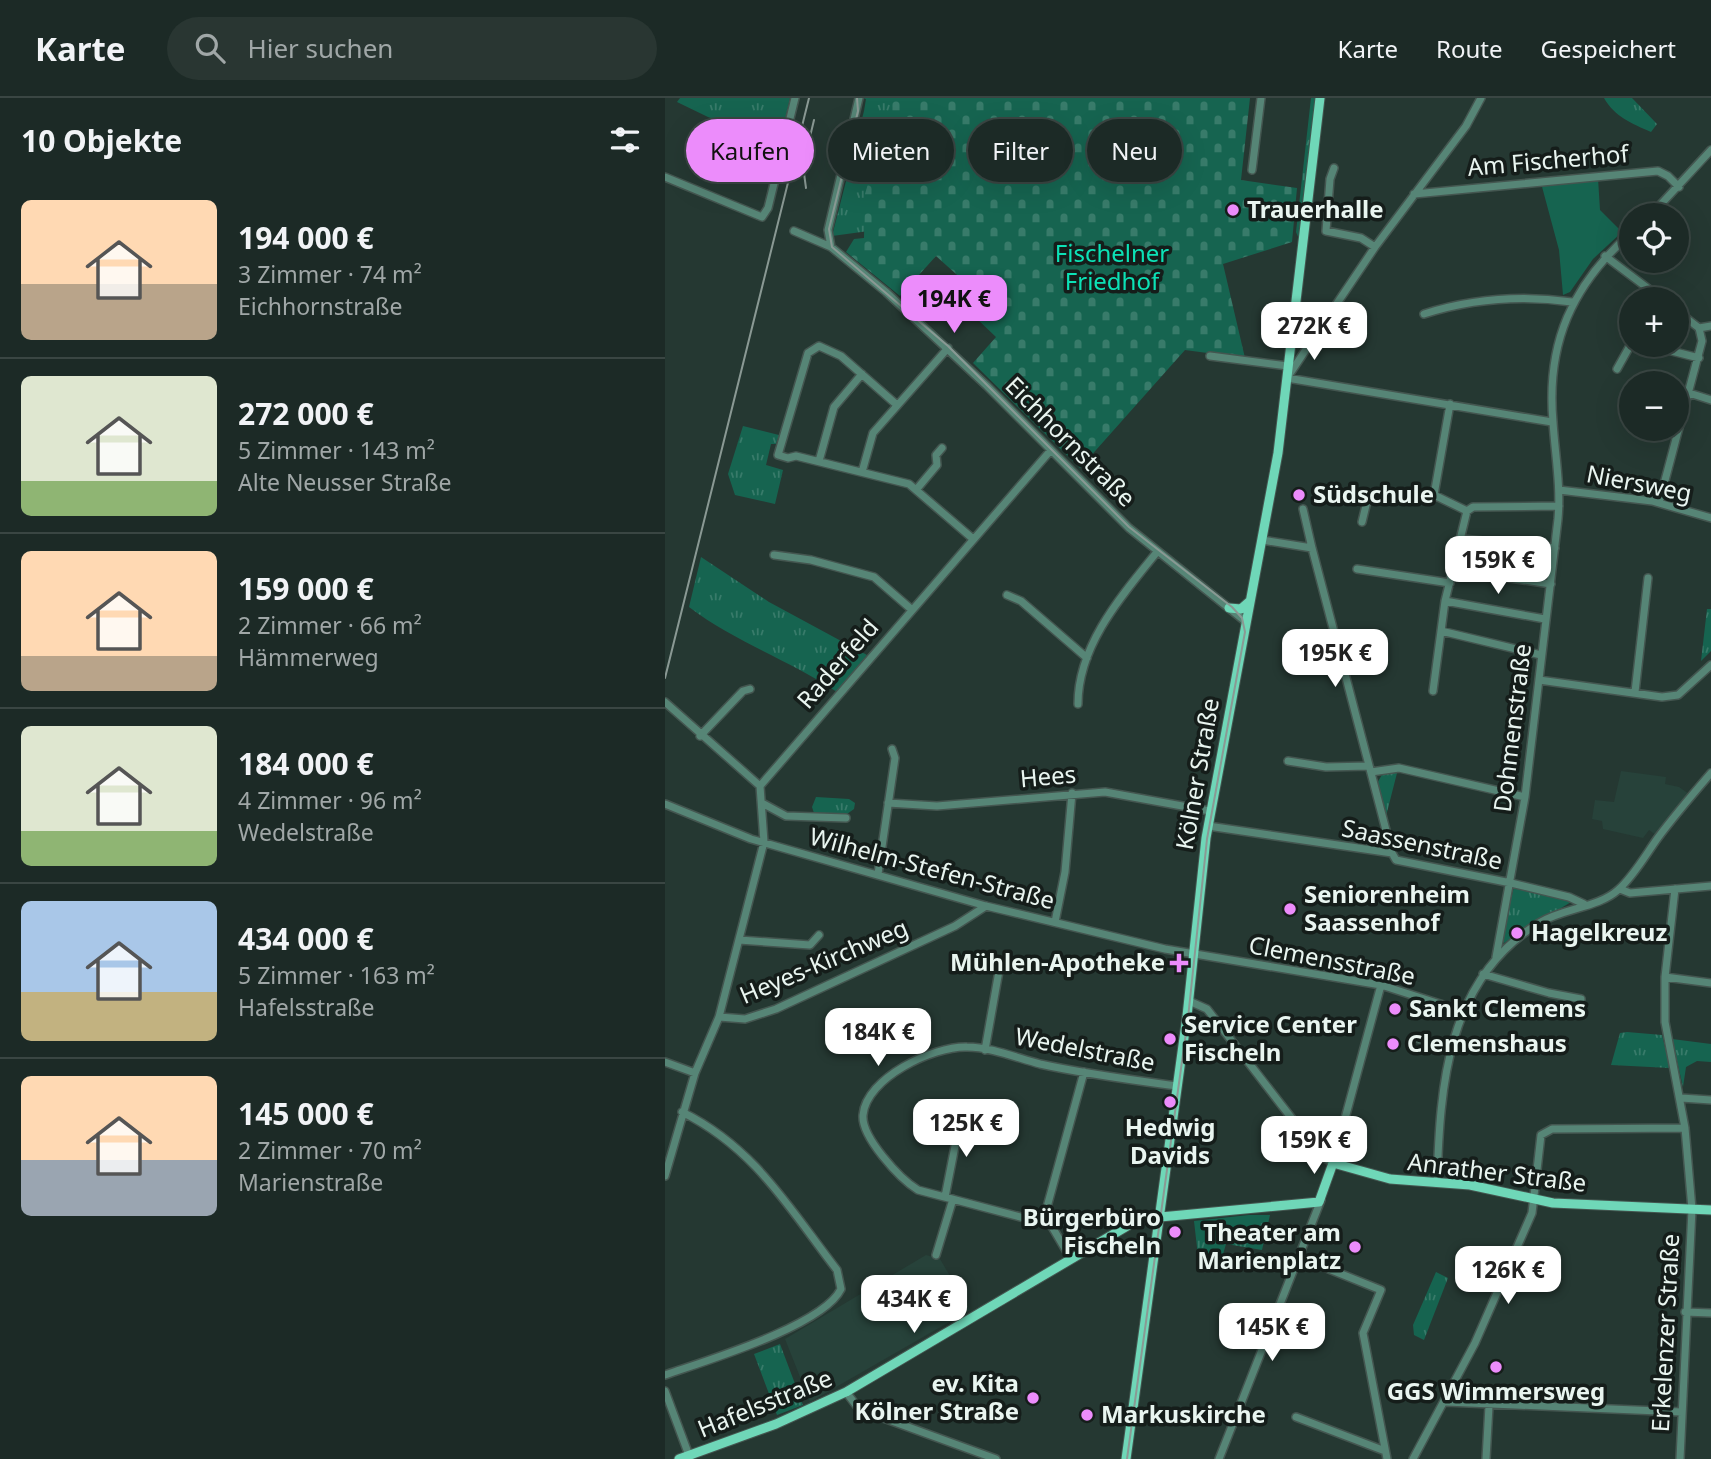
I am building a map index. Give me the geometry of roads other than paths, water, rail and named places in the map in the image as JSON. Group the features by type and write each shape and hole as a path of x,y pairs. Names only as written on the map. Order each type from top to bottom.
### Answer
{"main road":[{"name":"Kölner Straße","path":"1126,1459 1189,1001 1210,811 1262,540 1287,378 1320,98"},
{"path":"1229,608 1241,609 1249,602"},
{"path":"1321,1200 1333,1163"},
{"name":"Anrather Straße","path":"1333,1163 1390,1179 1470,1185 1534,1200 1711,1210"},
{"name":"Hafelsstraße","path":"686,1458 776,1424 846,1392 1133,1222 1321,1200"}],"street":[{"path":"665,177 762,217 768,208 795,98"},
{"path":"1252,170 1261,98"},
{"path":"1481,98 1466,126 1375,247 1287,378 1552,422"},
{"path":"831,247 828,230 859,101"},
{"path":"1663,203 1711,150"},
{"path":"1334,168 1330,179 1326,231 1361,237 1375,247"},
{"name":"Am Fischerhof","path":"1415,194 1658,171 1679,187"},
{"name":"Eichhornstraße","path":"794,231 831,247 948,348 1119,519 1245,621"},
{"name":"Dohmenstraße","path":"1496,957 1525,797 1555,548 1559,490 1552,422 1553,364 1572,302 1605,256 1619,244"},
{"path":"1605,256 1645,287"},
{"path":"1424,314 1466,302 1504,299 1572,302"},
{"path":"1689,320 1699,328 1702,341 1689,393 1711,400"},
{"path":"1699,328 1711,326"},
{"path":"897,405 841,356 819,346 808,353 778,455 818,461 909,484 972,538"},
{"path":"862,472 873,433 948,348"},
{"path":"1689,355 1699,358"},
{"path":"1210,356 1288,366"},
{"path":"1617,369 1624,357"},
{"path":"818,461 834,407 862,374"},
{"path":"1434,495 1450,404"},
{"path":"1659,503 1676,441"},
{"path":"916,490 937,465 936,455 942,448"},
{"name":"Raderfeld","path":"760,786 972,538 1051,450"},
{"name":"Niersweg","path":"1559,490 1592,492 1659,503 1711,518"},
{"path":"1362,522 1369,493 1434,495 1467,511"},
{"path":"1433,691 1445,601 1455,570 1467,511 1473,507 1559,506"},
{"path":"1303,509 1392,853"},
{"path":"1462,538 1555,548"},
{"path":"1262,540 1311,548"},
{"path":"1077,704 1078,687 1087,658 1112,610 1157,552"},
{"path":"774,555 811,560 874,577 911,609"},
{"path":"1357,569 1450,583"},
{"path":"1455,570 1551,584"},
{"path":"1635,692 1648,578"},
{"path":"1007,595 1021,601 1087,658"},
{"path":"1445,601 1545,619"},
{"path":"1441,631 1541,655"},
{"path":"1539,680 1662,697 1678,695 1711,665"},
{"path":"700,736 743,691 750,689"},
{"path":"665,702 700,736 760,786 764,842 719,1017"},
{"path":"878,874 895,758 893,749"},
{"path":"1288,761 1326,767 1399,768 1525,797"},
{"path":"1437,1183 1440,1111 1451,1047 1462,1011 1483,974 1503,950 1542,921 1620,889 1673,817 1711,773"},
{"name":"Hees","path":"888,803 946,806 1105,792 1210,811"},
{"path":"1055,922 1065,872 1072,793"},
{"path":"762,803 786,816 846,818"},
{"name":"Wilhelm-Stefen-Straße","path":"665,804 751,839 986,905 1194,955"},
{"name":"Saassenstraße","path":"1208,826 1392,853 1396,860 1511,883 1569,897 1585,904"},
{"path":"1620,889 1630,893 1711,886"},
{"name":"Erkelenzer Straße","path":"1675,889 1665,978 1665,1021 1681,1098 1692,1209 1680,1459"},
{"name":"Heyes-Kirchweg","path":"665,1176 695,1073 719,1017 750,1018 776,1009 955,926 986,905"},
{"path":"739,940 810,945 819,936"},
{"name":"Clemensstraße","path":"1194,955 1381,985 1462,1011"},
{"name":"Wedelstraße","path":"985,1050 999,971"},
{"path":"1483,974 1581,999"},
{"path":"1665,978 1711,983"},
{"path":"1333,1163 1381,985"},
{"name":"Anrather Straße","path":"1189,1001 1207,1009 1321,1156 1333,1163"},
{"path":"1419,1039 1451,1047"},
{"name":"Wedelstraße","path":"1051,1225 918,1190 896,1172 866,1132 862,1121 864,1107 871,1092 915,1060 955,1048 985,1050 1084,1072 1177,1086"},
{"path":"665,1062 695,1073"},
{"path":"1071,1259 1051,1225 1047,1212 1048,1198 1084,1072"},
{"path":"1681,1098 1711,1100"},
{"path":"665,1376 779,1333 832,1303 841,1289 837,1270 757,1165 708,1125 682,1112"},
{"path":"936,1255 949,1198 957,1136 956,1118"},
{"path":"1413,1459 1446,1402 1504,1280 1532,1213 1538,1141 1546,1131 1685,1128"},
{"path":"1219,1459 1321,1200"},
{"path":"1299,1257 1381,1290 1363,1334 1386,1455"},
{"path":"1685,1312 1711,1313"},
{"path":"665,1391 686,1458"},
{"path":"846,1392 859,1409 996,1459"},
{"path":"1446,1402 1489,1406 1682,1412"},
{"path":"1486,1459 1489,1406"},
{"path":"1296,1417 1386,1455"}],"tram line":[{"path":"665,678 809,98"},
{"path":"857,98 858,111 829,229 832,247 948,346 1129,527 1232,607 1242,618 1245,632 1207,839 1188,1018 1127,1459"},
{"path":"805,182 806,188"}],"place":[{"name":"Trauerhalle","path":"1233,210"},
{"name":"Südschule","path":"1299,495"},
{"name":"Seniorenheim Saassenhof","path":"1290,909"},
{"name":"Hagelkreuz","path":"1517,933"},
{"name":"Mühlen-Apotheke","path":"1179,963"},
{"name":"Sankt Clemens","path":"1395,1009"},
{"name":"Service Center Fischeln","path":"1170,1039"},
{"name":"Clemenshaus","path":"1393,1044"},
{"name":"Hedwig Davids","path":"1170,1102"},
{"name":"Bürgerbüro Fischeln","path":"1175,1232"},
{"name":"Theater am Marienplatz","path":"1355,1247"},
{"name":"GGS Wimmersweg","path":"1496,1367"},
{"name":"ev. Kita Kölner Straße","path":"1033,1398"},
{"name":"Markuskirche","path":"1087,1415"}],"park label":[{"name":"Fischelner Friedhof","path":"1112,268"}]}
